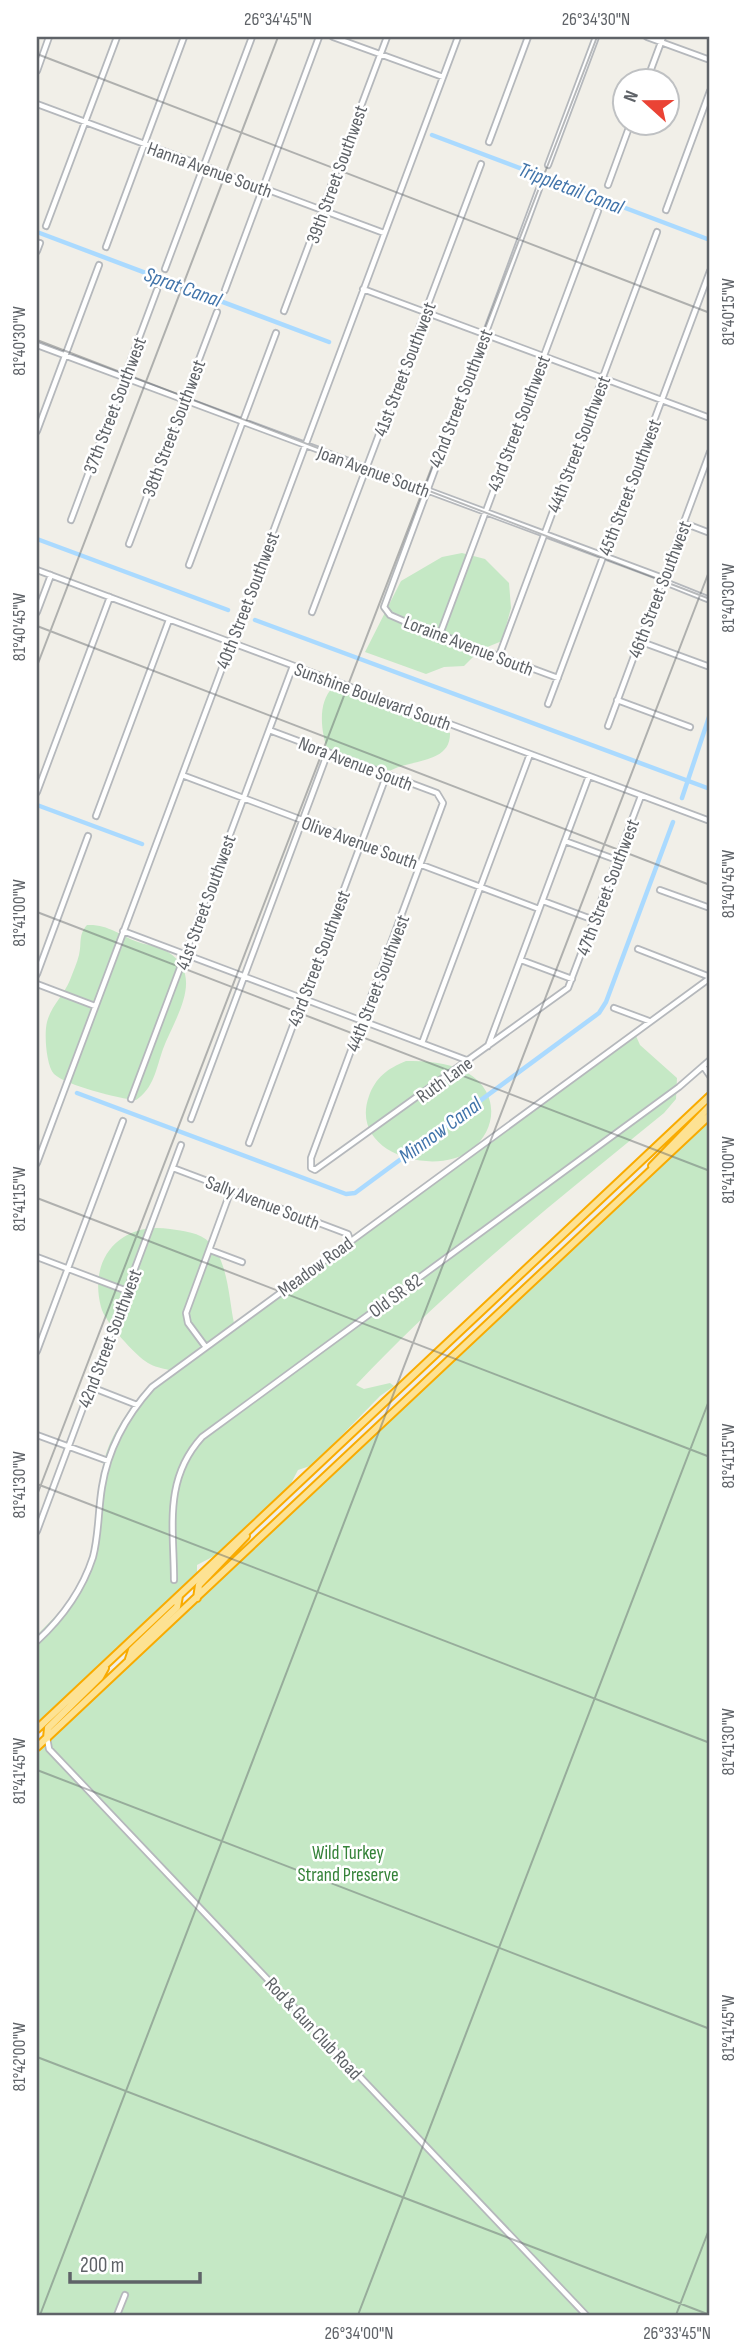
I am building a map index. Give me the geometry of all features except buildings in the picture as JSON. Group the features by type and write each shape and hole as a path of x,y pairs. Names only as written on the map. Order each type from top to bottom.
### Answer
{"highway":[{"path":"37,1729 710,1096"},
{"path":"649,1171 654,1161 710,1107"},
{"path":"37,1747 710,1115"},
{"path":"197,1598 199,1585 241,1544 253,1526"},
{"path":"129,1661 132,1650 177,1607 179,1596"},
{"path":"47,1738 48,1728 100,1677 110,1660"}],"street":[{"path":"37,71 50,37"},
{"path":"46,226 117,37"},
{"path":"106,247 184,37"},
{"path":"165,269 252,37"},
{"path":"225,290 319,37"},
{"path":"333,37 443,77"},
{"name":"39th Street Southwest","path":"284,311 387,37"},
{"name":"40th Street Southwest","path":"37,1163 458,37"},
{"path":"489,142 528,37"},
{"path":"548,164 596,37"},
{"path":"647,37 662,39 710,60"},
{"path":"652,66 662,39"},
{"path":"666,210 710,91"},
{"name":"Hanna Avenue South","path":"37,104 384,233"},
{"path":"608,185 626,136"},
{"name":"41st Street Southwest","path":"312,612 481,164"},
{"name":"42nd Street Southwest","path":"384,607 538,189"},
{"name":"43rd Street Southwest","path":"440,634 598,211"},
{"name":"44th Street Southwest","path":"499,656 657,233"},
{"path":"37,251 40,243"},
{"path":"37,431 99,265"},
{"name":"45th Street Southwest","path":"548,704 710,271"},
{"path":"363,289 710,418"},
{"name":"37th Street Southwest","path":"71,520 157,290"},
{"name":"38th Street Southwest","path":"130,544 217,312"},
{"path":"189,565 276,333"},
{"name":"Joan Avenue South","path":"37,345 663,578 710,600"},
{"name":"46th Street Southwest","path":"608,726 708,464 710,452"},
{"path":"684,523 710,533"},
{"name":"Sunshine Boulevard South","path":"37,570 710,821"},
{"path":"37,612 51,575"},
{"path":"37,792 110,597"},
{"name":"Loraine Avenue South","path":"384,607 390,615 558,678"},
{"path":"96,816 169,619"},
{"path":"639,641 710,667"},
{"name":"41st Street Southwest","path":"131,1099 293,666"},
{"path":"617,700 690,727"},
{"name":"Nora Avenue South","path":"269,730 437,793 443,798"},
{"path":"191,1119 328,752"},
{"path":"422,1042 530,754"},
{"name":"43rd Street Southwest","path":"249,1143 387,774"},
{"name":"Olive Avenue South","path":"182,775 539,909"},
{"path":"488,1047 589,776"},
{"name":"47th Street Southwest","path":"572,979 641,796"},
{"name":"44th Street Southwest","path":"311,1168 311,1158 443,798"},
{"path":"37,974 88,836"},
{"path":"565,841 617,860"},
{"path":"660,890 710,908"},
{"path":"542,901 594,920"},
{"path":"123,931 469,1061"},
{"path":"638,949 710,977"},
{"path":"521,960 572,979"},
{"name":"Meadow Road","path":"37,1642 72,1602 88,1570 97,1537 108,1461 122,1428 137,1405 160,1380 710,977"},
{"name":"Ruth Lane","path":"311,1168 320,1169 568,988 572,979"},
{"path":"37,984 95,1006"},
{"path":"614,1008 650,1021"},
{"name":"Old SR 82","path":"174,1580 171,1517 173,1493 181,1468 202,1437 679,1087 710,1060"},
{"path":"703,1066 710,1076"},
{"path":"37,1351 122,1121"},
{"name":"42nd Street Southwest","path":"37,1531 181,1145"},
{"name":"Sally Avenue South","path":"173,1168 348,1234 350,1240"},
{"path":"205,1346 188,1322 186,1313 231,1190"},
{"path":"210,1250 242,1262"},
{"path":"37,1257 127,1291"},
{"path":"91,1387 137,1405"},
{"path":"37,1435 108,1461"},
{"name":"Rod & Gun Club Road","path":"47,1738 49,1749 586,2315"},
{"path":"117,2315 125,2295"}],"green space":[{"path":"462,553 485,559 509,583 511,608 502,641 480,650 464,666 444,667 426,674 365,652 401,581 442,557"},
{"path":"333,687 450,733 448,743 436,756 388,772 328,751 322,718 324,701"},
{"path":"87,925 107,928 165,950 179,962 185,973 184,998 151,1084 136,1100 69,1083 54,1074 49,1064 47,1022 70,980 79,955 82,932"},
{"path":"636,1036 640,1045 677,1078 676,1099 664,1113 505,1244 392,1348 356,1385 364,1389 390,1383 394,1386 380,1396 313,1465 298,1470 288,1489 216,1555 197,1565 197,1575 37,1726 37,1635 72,1597 90,1565 98,1532 102,1472 117,1428 136,1402 169,1370 153,1366 143,1359 121,1338 103,1313 98,1289 99,1273 112,1247 123,1237 152,1228 186,1231 206,1239 221,1260 234,1323"},
{"path":"406,1061 457,1068 475,1078 484,1087 489,1097 490,1119 487,1130 471,1150 456,1158 418,1160 399,1155 383,1146 371,1133 366,1116 372,1089 383,1074"},
{"name":"Wild Turkey Strand Preserve","path":"710,1119 710,2315 37,2315 37,1751"}],"waterway":[{"name":"Trippletail Canal","path":"432,135 710,240"},
{"name":"Sprat Canal","path":"37,232 329,342"},
{"path":"37,539 228,610"},
{"path":"255,620 710,789"},
{"path":"682,798 710,714"},
{"path":"37,805 142,844"},
{"name":"Minnow Canal","path":"77,1093 346,1194 355,1193 599,1013 606,1002 673,822"}]}
